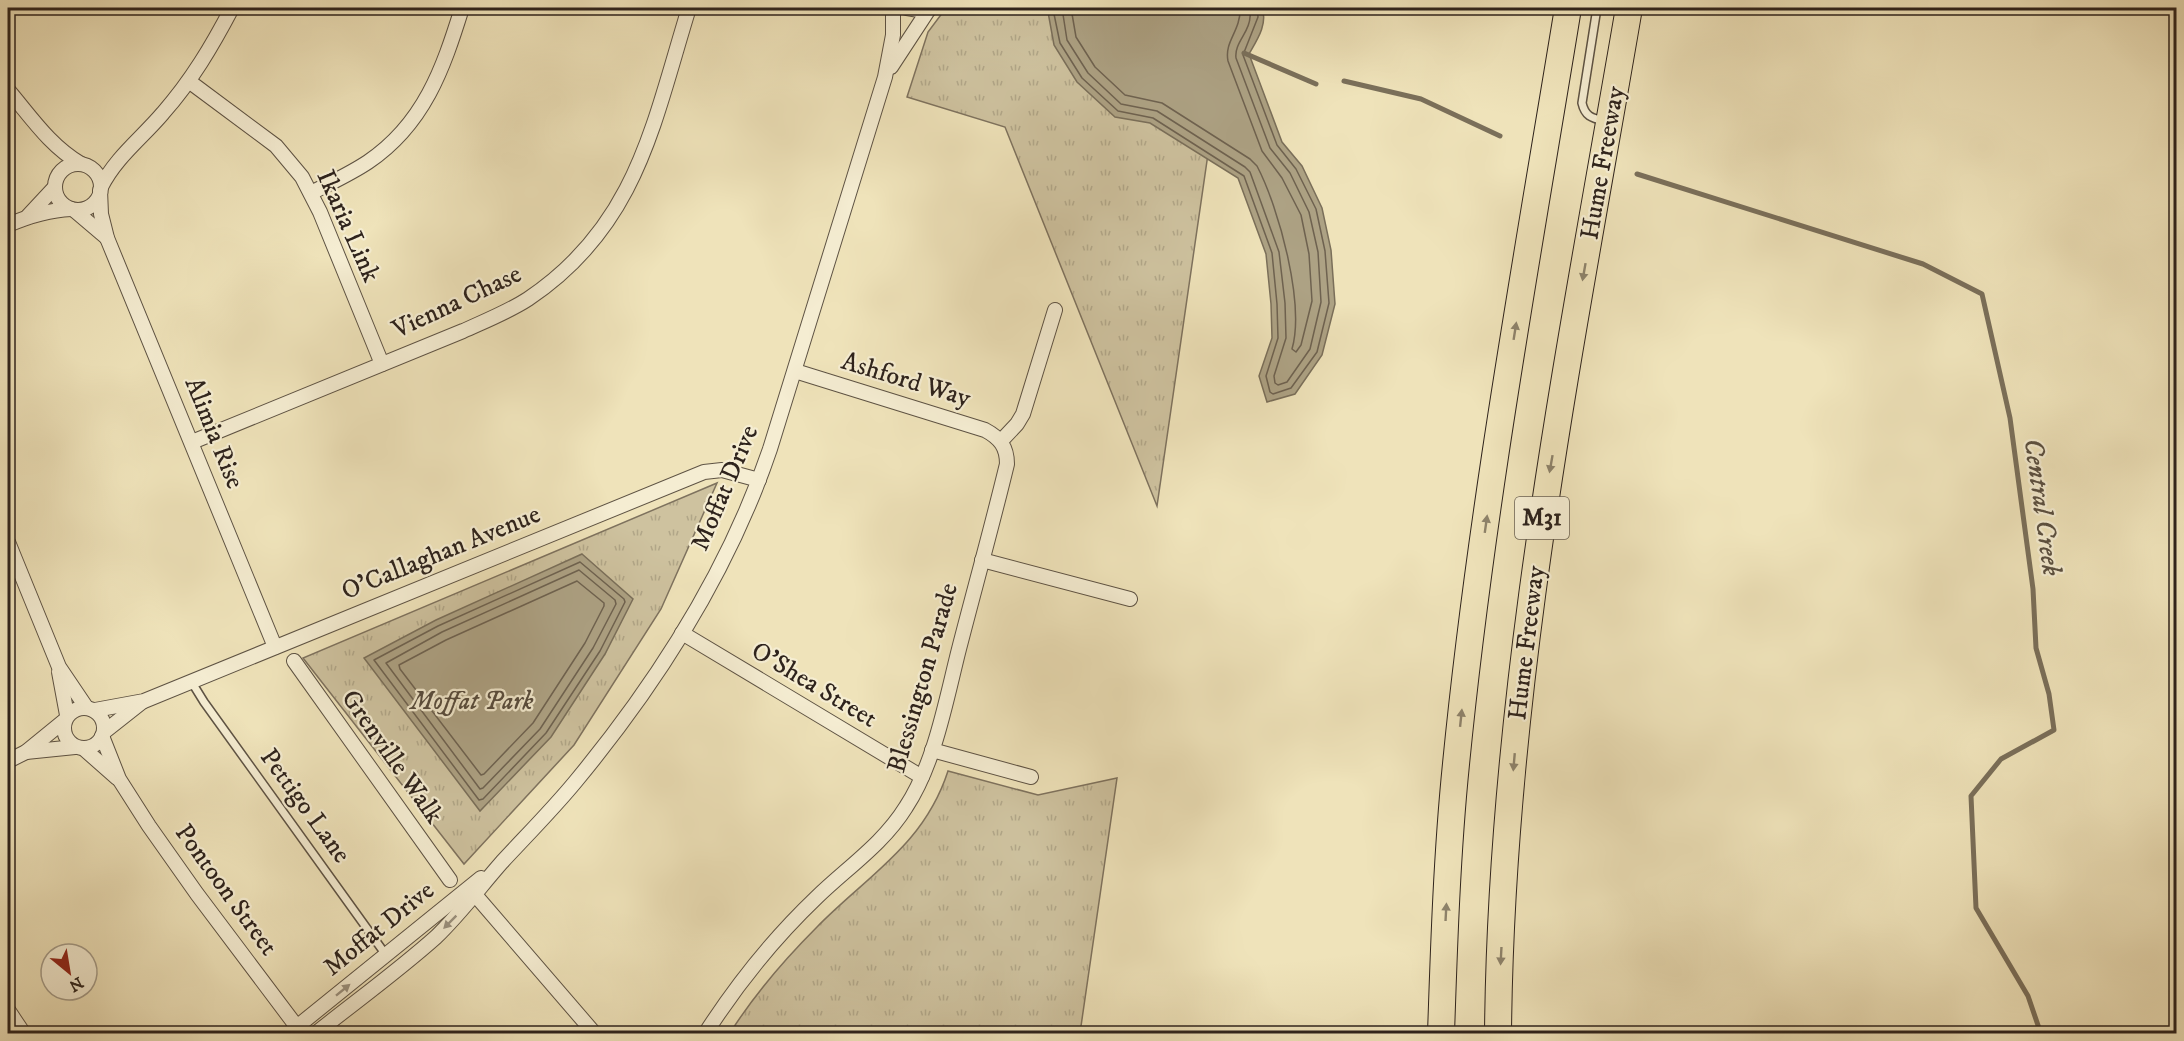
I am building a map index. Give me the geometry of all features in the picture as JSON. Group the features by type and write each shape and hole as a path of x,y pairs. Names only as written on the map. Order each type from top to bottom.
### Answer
{"highway":[{"name":"M31","path":"1441,1034 1445,917 1456,766 1472,621 1510,361 1568,8"},
{"name":"Hume Freeway","path":"1498,1034 1505,855 1520,692 1542,519 1629,8"}],"street":[{"path":"8,225 28,216 54,210 88,207 98,197 108,174 124,153 190,82 232,8"},
{"path":"311,193 368,162 400,134 416,115 438,78 462,8"},
{"name":"Vienna Chase","path":"192,442 473,327 527,299 575,261 599,235 635,175 689,8"},
{"name":"Moffat Drive","path":"293,1030 386,955 472,891 502,862 582,773 644,690 682,633 738,530 759,480 795,371 885,77 893,35 893,8"},
{"path":"907,8 919,10 930,8"},
{"name":"Moffat Drive","path":"885,77 930,8"},
{"name":"Ikaria Link","path":"190,82 276,146 302,177 311,193 382,364"},
{"path":"8,90 48,139 66,156 96,173 100,189"},
{"path":"48,139 55,162 59,201 73,209"},
{"path":"28,216 67,167 99,163 124,153"},
{"name":"Alimia Rise","path":"100,189 101,214 107,238 274,647"},
{"name":"Alimia Rise","path":"73,209 107,238"},
{"path":"1001,441 1023,414 1055,310"},
{"name":"Ashford Way","path":"795,371 985,430 1001,441"},
{"name":"Blessington Parade","path":"705,1034 751,968 818,896 873,848 891,829 913,796 922,777 942,718 1007,464 1007,456 1001,441"},
{"name":"O'Callaghan Avenue","path":"90,709 144,701 704,472 722,470 759,480"},
{"path":"8,542 59,667 90,709 103,720 103,734 94,745 26,752"},
{"path":"982,560 1130,599"},
{"name":"O'Shea Street","path":"682,633 922,777"},
{"name":"Grenville Walk","path":"294,662 450,880"},
{"path":"59,667 66,718 64,733 70,743 79,748"},
{"name":"O'Callaghan Avenue","path":"103,734 144,701"},
{"path":"8,761 26,752 76,709 90,709"},
{"name":"Pontoon Street","path":"103,734 119,779 293,1030"},
{"name":"Pontoon Street","path":"79,748 119,779"},
{"path":"932,750 1031,777"},
{"path":"472,891 595,1034"},
{"name":"Moffat Drive","path":"315,1034 435,938 454,919 472,891"},
{"path":"8,1010 24,1034"}],"lane":[{"path":"1597,8 1582,103 1589,117 1610,123"},
{"name":"Pettigo Lane","path":"191,681 386,955"}],"green space":[{"path":"946,8 1255,8 1219,78 1157,506 1005,127 907,97 928,32"},
{"name":"Moffat Park","path":"717,483 661,609 574,745 464,864 303,658"},
{"path":"948,771 1038,795 1117,778 1080,1033 730,1033 760,991 793,952 909,839 925,819 938,797"}],"water":[{"path":"1050,8 1262,8 1263,26 1249,54 1282,142 1302,166 1322,208 1331,250 1335,304 1322,355 1295,394 1267,402 1259,376 1272,338 1266,254 1238,178 1150,123 1115,117 1077,82 1054,45 1048,12"},
{"path":"582,554 633,599 605,654 551,737 480,811 364,658 436,620"}],"waterway":[{"name":"Central Creek","path":"1244,53 1316,84"},
{"name":"Central Creek","path":"1344,81 1421,99 1500,136"},
{"name":"Central Creek","path":"1637,174 1923,264 1982,294 2010,418 2033,589 2036,648 2049,694 2054,730 2001,759 1971,796 1976,908 2028,996 2041,1034"}]}
